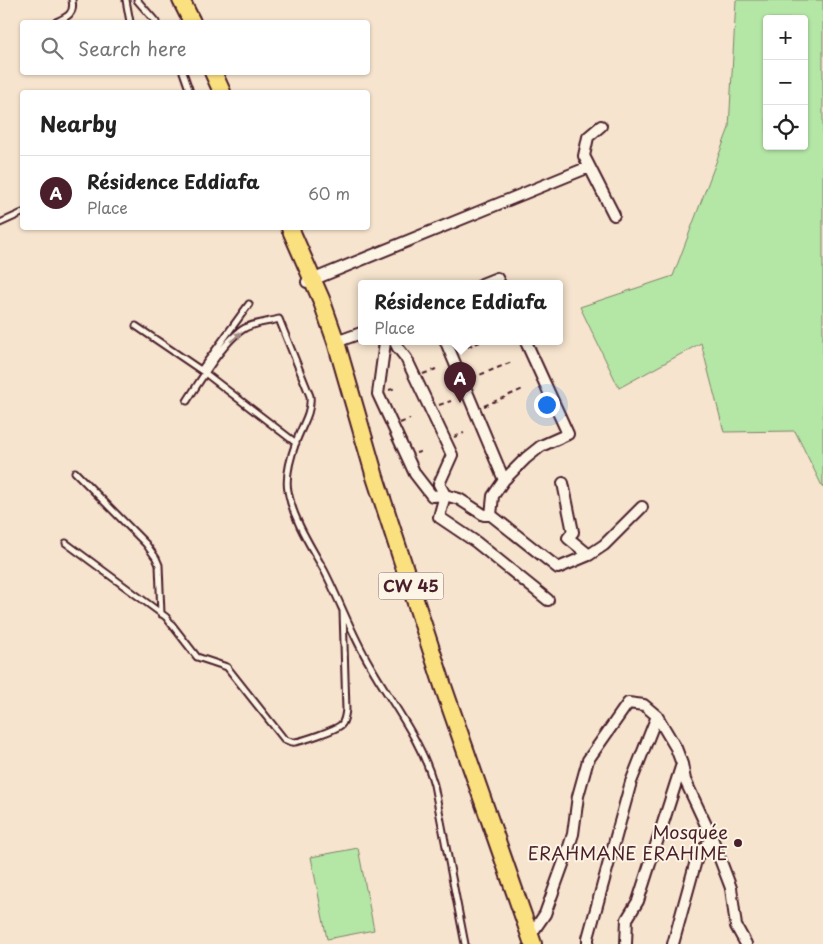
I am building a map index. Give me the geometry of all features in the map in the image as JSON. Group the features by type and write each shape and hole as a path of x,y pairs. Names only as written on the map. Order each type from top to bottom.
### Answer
{"main road":[{"path":"181,0 191,20"},
{"path":"191,0 200,20"},
{"path":"215,75 221,90"},
{"path":"224,75 231,90"},
{"path":"282,230 309,281 366,477 433,684 532,940"},
{"name":"CW 45","path":"291,230 309,281 336,342 375,477 444,690 532,940"}],"street":[{"path":"601,126 588,137 584,156 614,215"},
{"path":"309,281 589,167"},
{"path":"336,342 358,334"},
{"path":"385,345 378,394 415,474 432,496 445,495 460,499 484,515 491,515 558,568 589,555 604,545 642,507"},
{"path":"396,345 416,377 452,455 439,484 445,495 439,517 476,542 548,600"},
{"path":"447,345 504,480"},
{"path":"491,515 493,496 504,480 541,446 568,434 527,345"},
{"path":"563,483 573,532 568,538 589,555"},
{"path":"532,940 545,914 573,834 578,796 588,760 628,703 644,705 657,716 676,748 685,780 712,838 731,888 736,926 746,944"},
{"path":"588,944 588,938 631,782 657,716"},
{"path":"626,944 627,919 638,901 682,764"},
{"path":"672,944 696,857 712,838"}],"lane":[{"path":"60,20 71,13 73,7 72,0"},
{"path":"126,0 130,20"},
{"path":"136,0 154,20"},
{"path":"184,75 189,90"},
{"path":"0,223 20,214"},
{"path":"187,401 203,372 249,304"},
{"path":"203,372 245,328 279,320 310,396 309,410 296,442 288,475 287,488 291,505 369,664 398,710 427,763 434,785 465,944"},
{"path":"136,326 203,372 296,442"},
{"path":"75,472 146,544 156,558 160,574 161,614"},
{"path":"66,543 161,614 171,623 197,657 222,665 232,672 289,742 295,742 331,730 340,726 344,720 346,710 343,608"}],"path":[{"path":"451,353 472,345"},
{"path":"463,381 512,362"},
{"path":"416,377 436,369"},
{"path":"475,409 523,389"},
{"path":"430,408 451,401"}],"green space":[{"path":"736,0 823,0 823,488 795,431 724,432 701,343 619,388 580,307 673,276 729,128"},
{"path":"358,848 374,930 327,939 311,857"}],"place":[{"name":"Résidence Eddiafa","path":"460,403"},
{"name":"Mosquée ERAHMANE ERAHIME","path":"738,843"}]}
